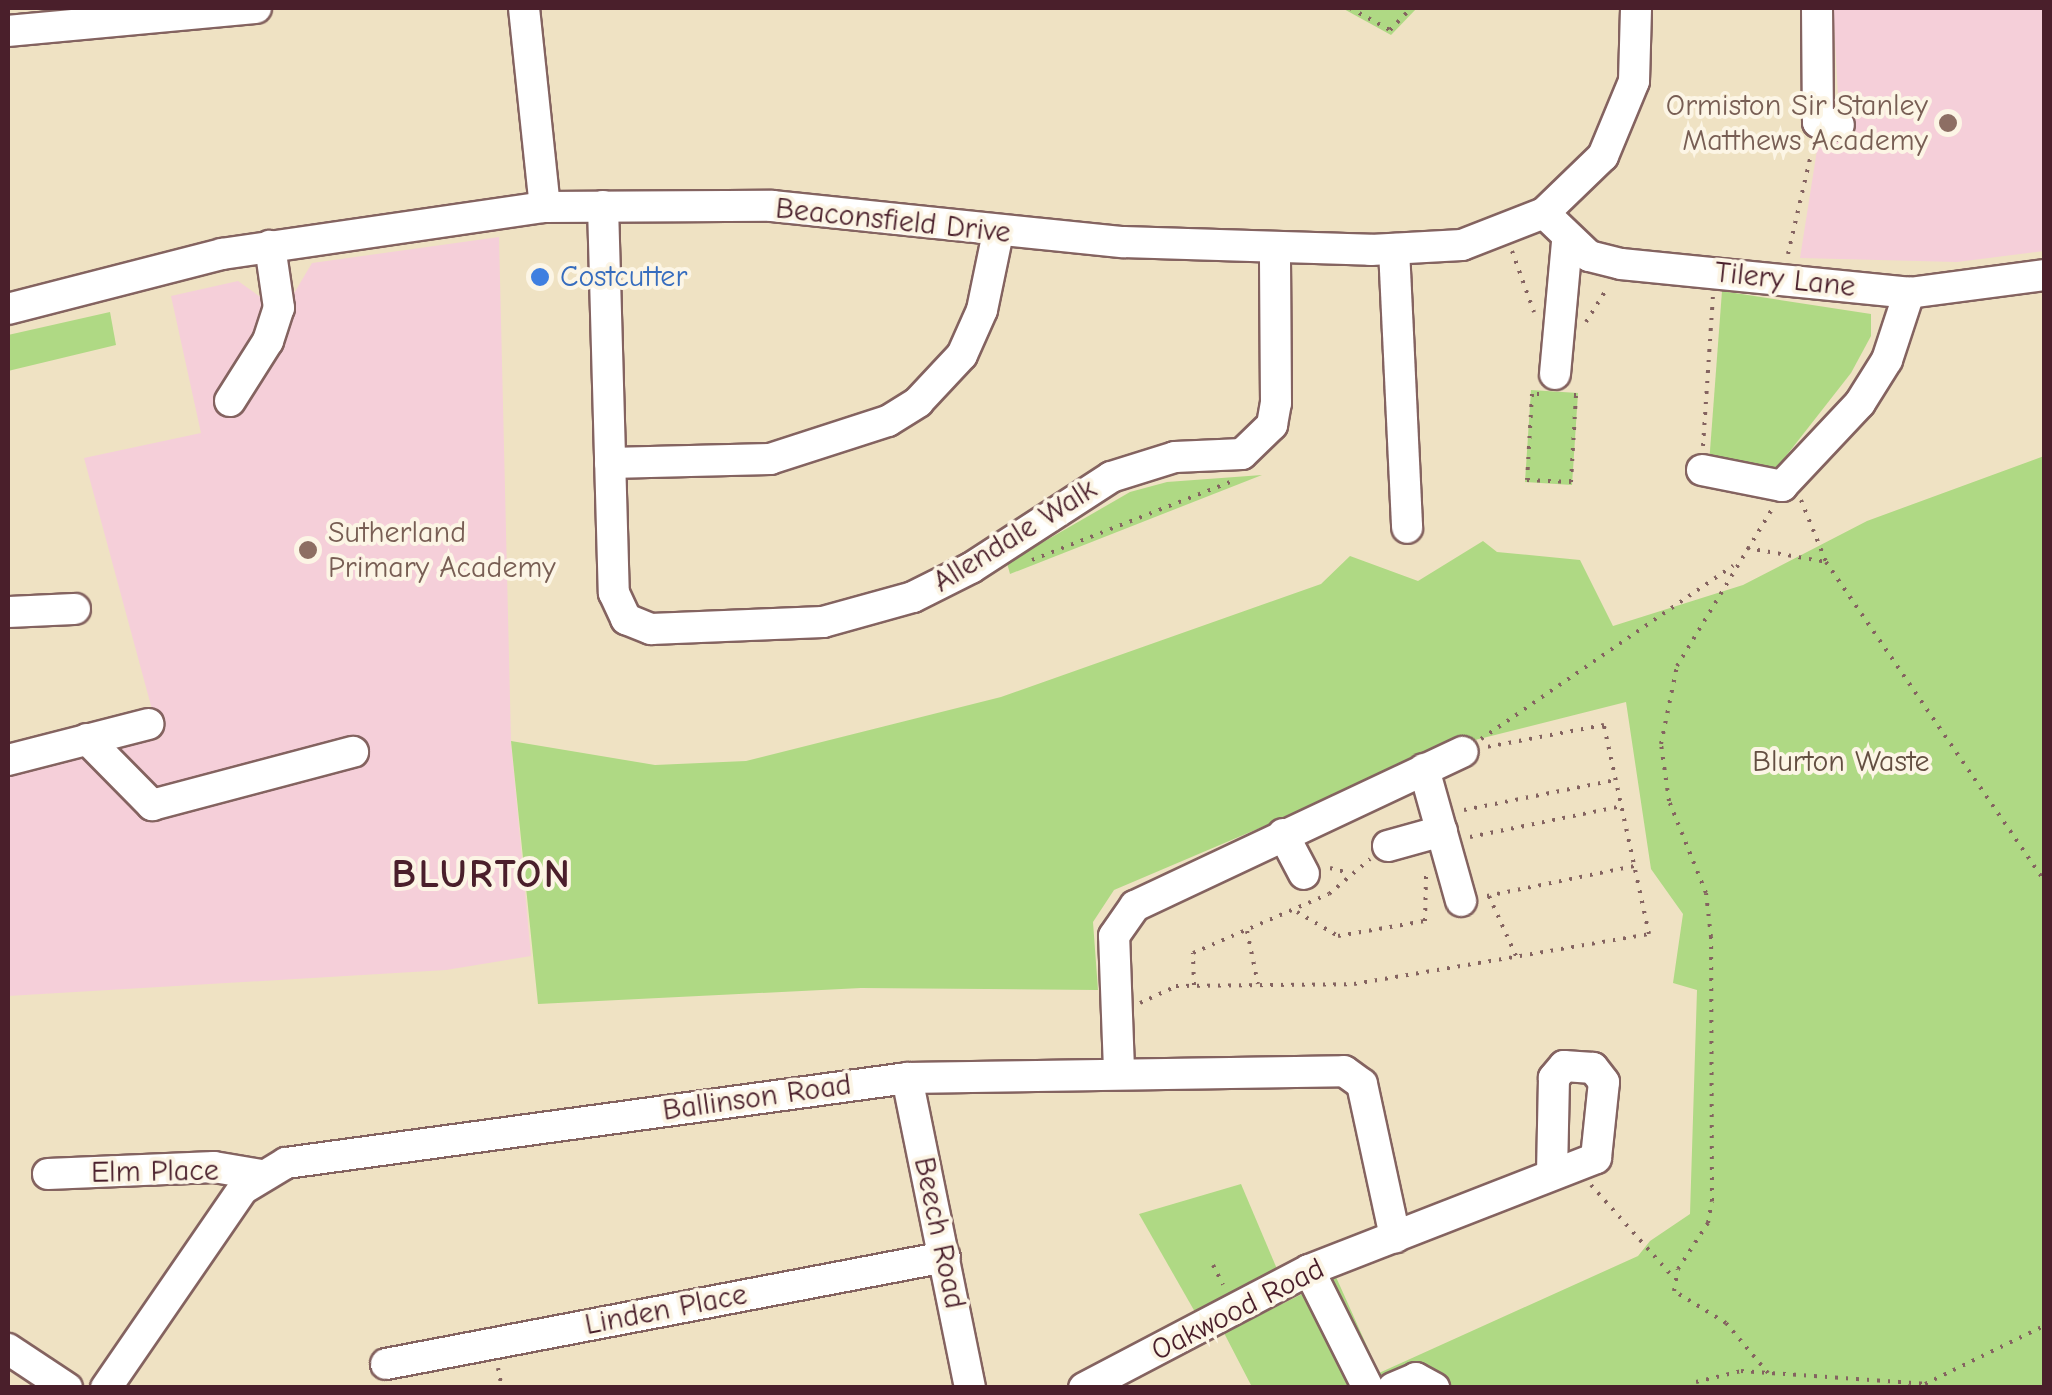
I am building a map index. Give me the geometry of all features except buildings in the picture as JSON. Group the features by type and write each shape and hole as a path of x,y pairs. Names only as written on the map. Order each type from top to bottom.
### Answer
{"street":[{"path":"8,31 256,8"},
{"path":"524,8 545,207"},
{"name":"Beaconsfield Drive","path":"8,306 270,246 545,207 772,206 998,233 1275,248 1462,245 1544,213 1575,190 1621,122 1638,61 1636,8"},
{"path":"1817,8 1829,124"},
{"name":"Allendale Walk","path":"602,206 618,608 626,620 651,629 700,630 823,622 913,597 971,568 1111,477 1175,456 1242,454 1259,444"},
{"name":"Tilery Lane","path":"1544,213 1567,240 1588,256 1621,264 1909,293 2044,275"},
{"path":"610,463 770,459 888,421 918,402 962,355 982,310 998,233"},
{"path":"1554,384 1567,240"},
{"path":"230,402 268,341 278,308 270,246"},
{"path":"1259,444 1276,403 1275,248"},
{"path":"1394,249 1406,528"},
{"path":"1702,470 1787,481 1860,403 1887,360 1909,293"},
{"path":"8,612 75,606"},
{"path":"8,760 148,724"},
{"path":"87,740 152,804 353,752"},
{"path":"1119,1070 1114,936 1126,914 1283,834 1462,752"},
{"path":"1424,769 1437,831 1475,899"},
{"path":"1388,846 1437,831"},
{"path":"1283,834 1312,881"},
{"name":"Ballinson Road","path":"106,1388 233,1202 262,1175 320,1158 906,1078 1119,1070 1352,1074 1362,1084 1395,1237"},
{"name":"Beech Road","path":"906,1078 970,1388"},
{"name":"Elm Place","path":"48,1174 214,1167 262,1175"},
{"name":"Oakwood Road","path":"1084,1388 1308,1270 1564,1171"},
{"name":"Linden Place","path":"386,1364 945,1257"},
{"path":"1308,1270 1368,1388"},
{"path":"8,1349 66,1388"},
{"path":"1392,1388 1416,1378 1434,1388"}],"path":[{"path":"1350,8 1390,30 1411,8"},
{"path":"1780,280 1829,124"},
{"path":"1702,470 1714,272"},
{"path":"1554,384 1576,395 1571,482 1527,480 1532,394 1554,384"},
{"path":"1029,562 1248,475 1259,444"},
{"path":"1674,1278 1708,1223 1712,1201 1711,938 1706,893 1670,801 1661,744 1676,666 1787,481"},
{"path":"1787,481 1826,562 2044,880"},
{"path":"1747,548 1826,562"},
{"path":"1462,752 1513,711 1737,564"},
{"path":"1437,831 1616,780"},
{"path":"1437,831 1622,806"},
{"path":"1312,881 1338,936 1425,921 1437,831"},
{"path":"1194,985 1193,952 1247,931 1312,881 1388,846"},
{"path":"1517,958 1475,899 1634,866"},
{"path":"1312,881 1329,894 1312,881"},
{"path":"1247,931 1258,984"},
{"path":"1564,1171 1674,1278 1680,1298 1726,1323 1768,1373"},
{"path":"1696,1382 1768,1373 1925,1384 2044,1326"}],"shaded area":[{"name":"Ormiston Sir Stanley Matthews Academy","path":"1833,8 2044,8 2044,251 1957,262 1800,258 1819,137 1851,141 1852,109 1838,95"},
{"name":"Sutherland Primary Academy","path":"499,237 511,741 531,956 446,970 8,996 8,773 160,739 84,458 201,433 171,296 238,281 266,301 293,295 312,263"}],"green space":[{"path":"1342,8 1417,8 1391,35"},
{"path":"1722,291 1871,314 1871,336 1851,373 1772,474 1709,464"},
{"path":"110,312 116,345 8,371 8,335"},
{"path":"1531,390 1578,393 1572,485 1525,482"},
{"name":"Blurton Waste","path":"2044,456 2044,1387 1252,1387 1224,1333 1336,1277 1379,1373 1638,1256 1650,1241 1690,1214 1697,990 1673,983 1683,914 1651,869 1626,702 1455,745 1114,890 1093,922 1098,990 861,988 538,1004 511,741 655,765 746,761 1001,697 1321,584 1350,556 1418,581 1483,541 1497,552 1580,560 1613,626 1743,585 1867,521"},
{"path":"1262,475 1010,574 1007,563 1130,492 1167,482"},
{"path":"1241,1184 1280,1276 1199,1319 1139,1214"}],"place":[{"name":"Ormiston Sir Stanley Matthews Academy","path":"1948,123"},
{"name":"Costcutter","path":"540,277"},
{"name":"Sutherland Primary Academy","path":"308,550"}],"district":[{"name":"BLURTON","path":"482,874"}]}
